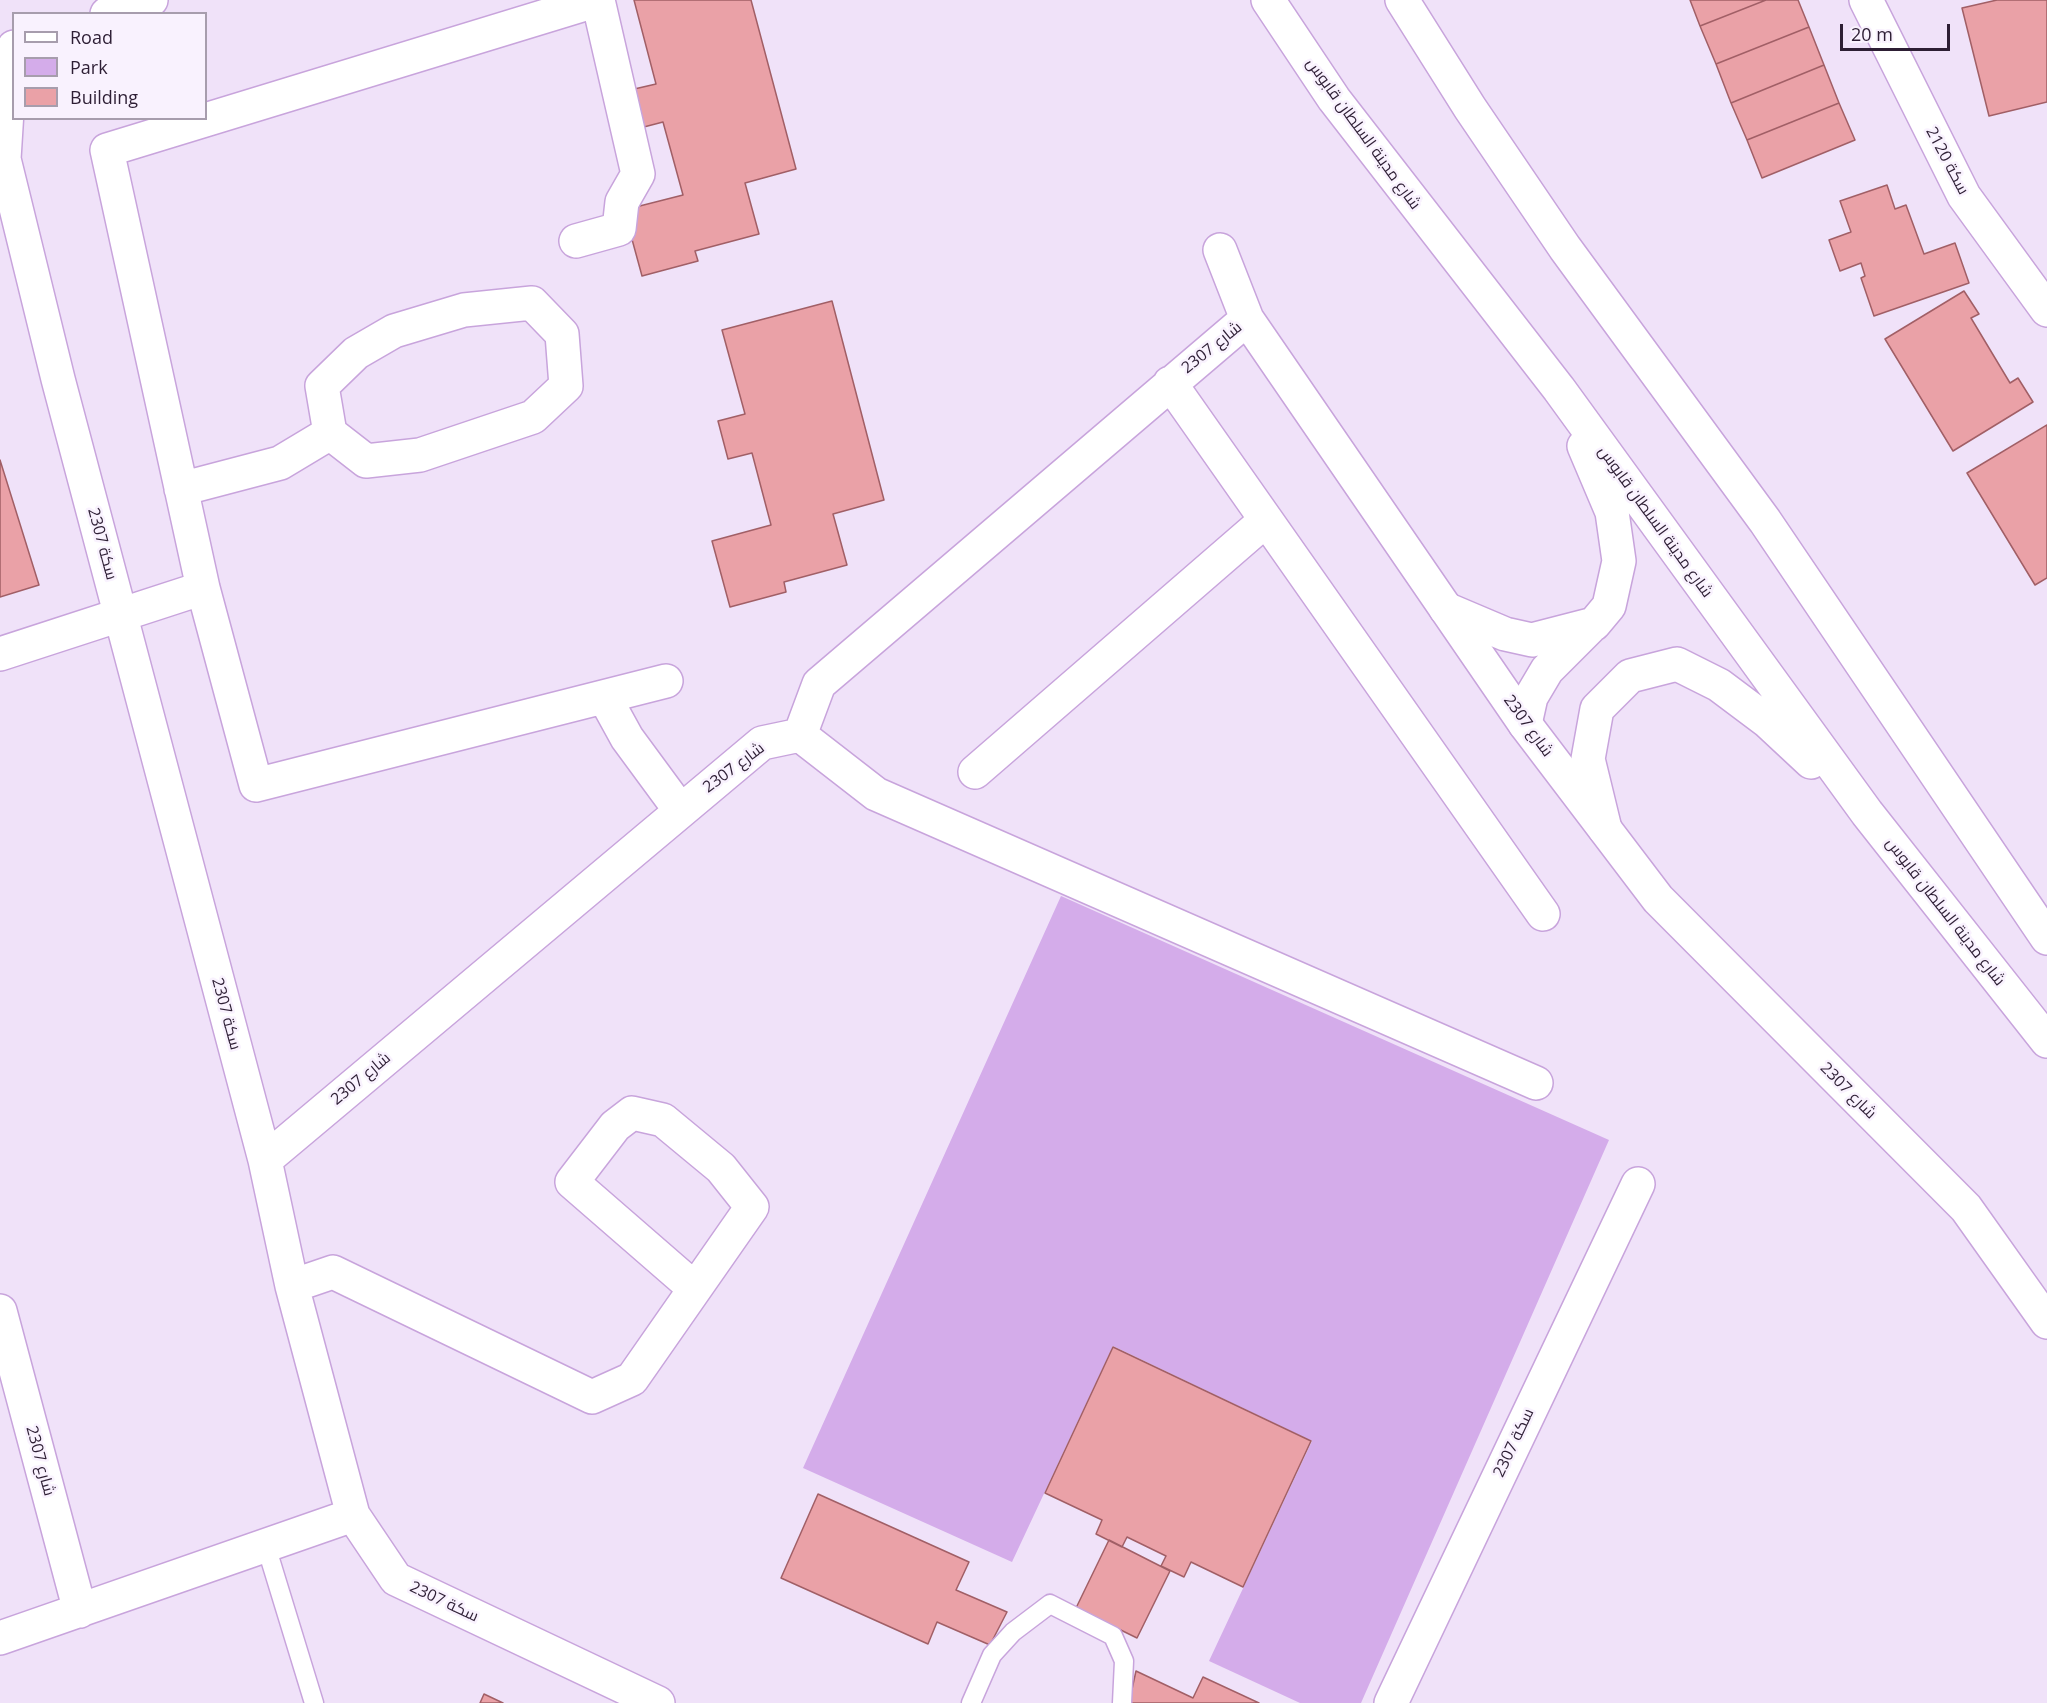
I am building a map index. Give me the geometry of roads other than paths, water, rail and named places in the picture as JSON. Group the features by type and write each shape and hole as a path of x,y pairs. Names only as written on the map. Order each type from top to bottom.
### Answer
{"street":[{"path":"113,12 151,0"},
{"path":"207,119 598,0 638,174 622,202 619,229 576,241"},
{"name":"شارع مدينة السلطان قابوس","path":"1268,0 1341,109 1559,389 1867,813 2047,1041"},
{"path":"1402,0 1470,108 1559,238 1765,520 2047,938"},
{"name":"سكة 2120","path":"1872,1 1965,196 2047,310"},
{"path":"0,69 12,49"},
{"name":"سكة 2307","path":"0,81 7,111 2,157 58,379 265,1160 292,1286 353,1515 396,1579 658,1703"},
{"path":"205,120 107,150 203,588 256,785 666,681"},
{"path":"1220,250 1247,319"},
{"path":"532,303 562,334 566,386 533,417 420,455 366,461 330,433 322,386 356,352 394,331 464,310 532,303"},
{"name":"2307 شارع","path":"265,1160 762,743 800,735 819,684 1170,382 1247,319 1525,724 1658,899 1966,1208 2047,1322"},
{"path":"1170,382 1543,914"},
{"path":"1525,724 1531,697 1546,670 1594,624 1609,606 1619,561 1612,512 1559,389"},
{"path":"181,489 280,463 330,433"},
{"path":"975,772 1266,520"},
{"path":"0,654 203,588"},
{"path":"1446,609 1505,634 1532,640 1594,624"},
{"path":"1605,830 1588,759 1597,709 1630,676 1677,664 1719,685 1767,721 1867,813"},
{"path":"605,698 627,738 680,810"},
{"path":"800,735 876,794 1536,1083"},
{"path":"292,1286 333,1272 592,1397 632,1379 752,1207 721,1168 663,1120 632,1113 615,1126 572,1182 694,1287"},
{"name":"سكة 2307","path":"1391,1703 1638,1184"},
{"name":"2307 شارع","path":"0,1311 80,1611"},
{"path":"0,1638 353,1515"}],"lane":[{"path":"266,1546 314,1703"},
{"path":"971,1703 992,1655 1013,1632 1050,1604 1113,1636 1124,1661 1122,1703"}]}
